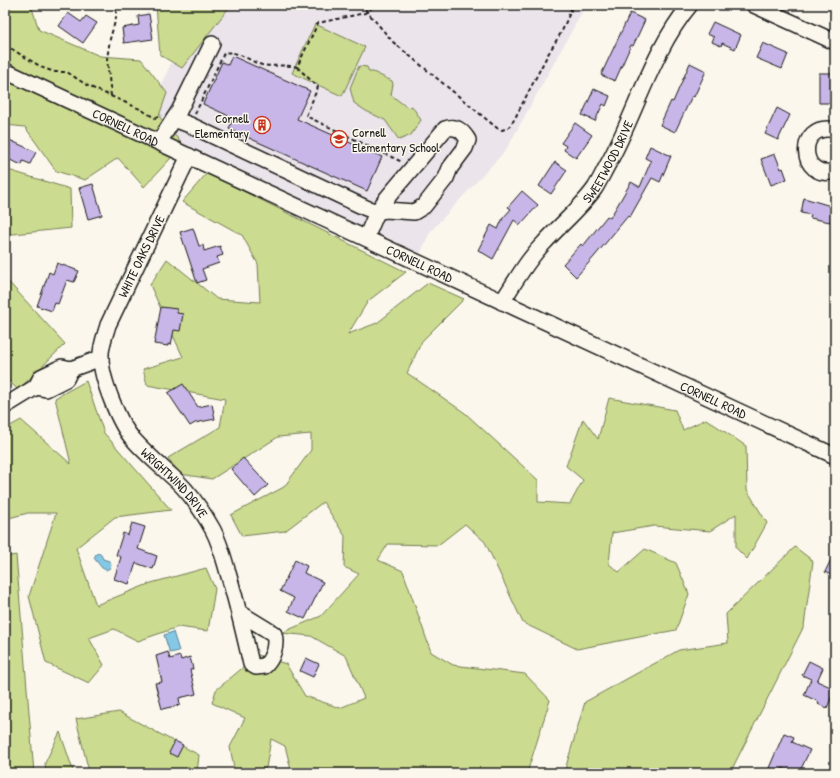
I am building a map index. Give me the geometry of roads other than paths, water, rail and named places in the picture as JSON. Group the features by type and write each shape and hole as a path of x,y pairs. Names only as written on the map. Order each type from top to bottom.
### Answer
{"street":[{"name":"SWEETWOOD DRIVE","path":"502,302 526,264 543,244 574,213 596,187 616,149 660,52 678,19 690,5"},
{"path":"754,5 835,42"},
{"path":"159,142 170,115 212,44"},
{"name":"CORNELL ROAD","path":"5,70 835,456"},
{"path":"170,115 377,212 386,210 414,212 424,206 446,178 450,168 465,148 468,140 464,134 457,128 451,127 444,129 387,198 377,212 366,238"},
{"path":"835,130 824,129 819,131 810,138 806,148 808,159 815,168 826,172 835,171"},
{"name":"WHITE OAKS DRIVE","path":"101,358 102,346 108,325 189,156"},
{"path":"5,406 36,387 41,377 62,367 71,369 101,358"},
{"name":"WRIGHTWIND DRIVE","path":"101,358 112,401 123,425 140,447 188,493 203,512 214,532 224,559 240,613"}],"water":[{"path":"100,553 103,559 109,561 111,564 110,568 106,570 102,568 94,558 96,554"},
{"path":"173,632 179,651 170,653 164,635"}],"place":[{"name":"Cornell Elementary","path":"262,125"},
{"name":"Cornell Elementary School","path":"339,139"}]}
